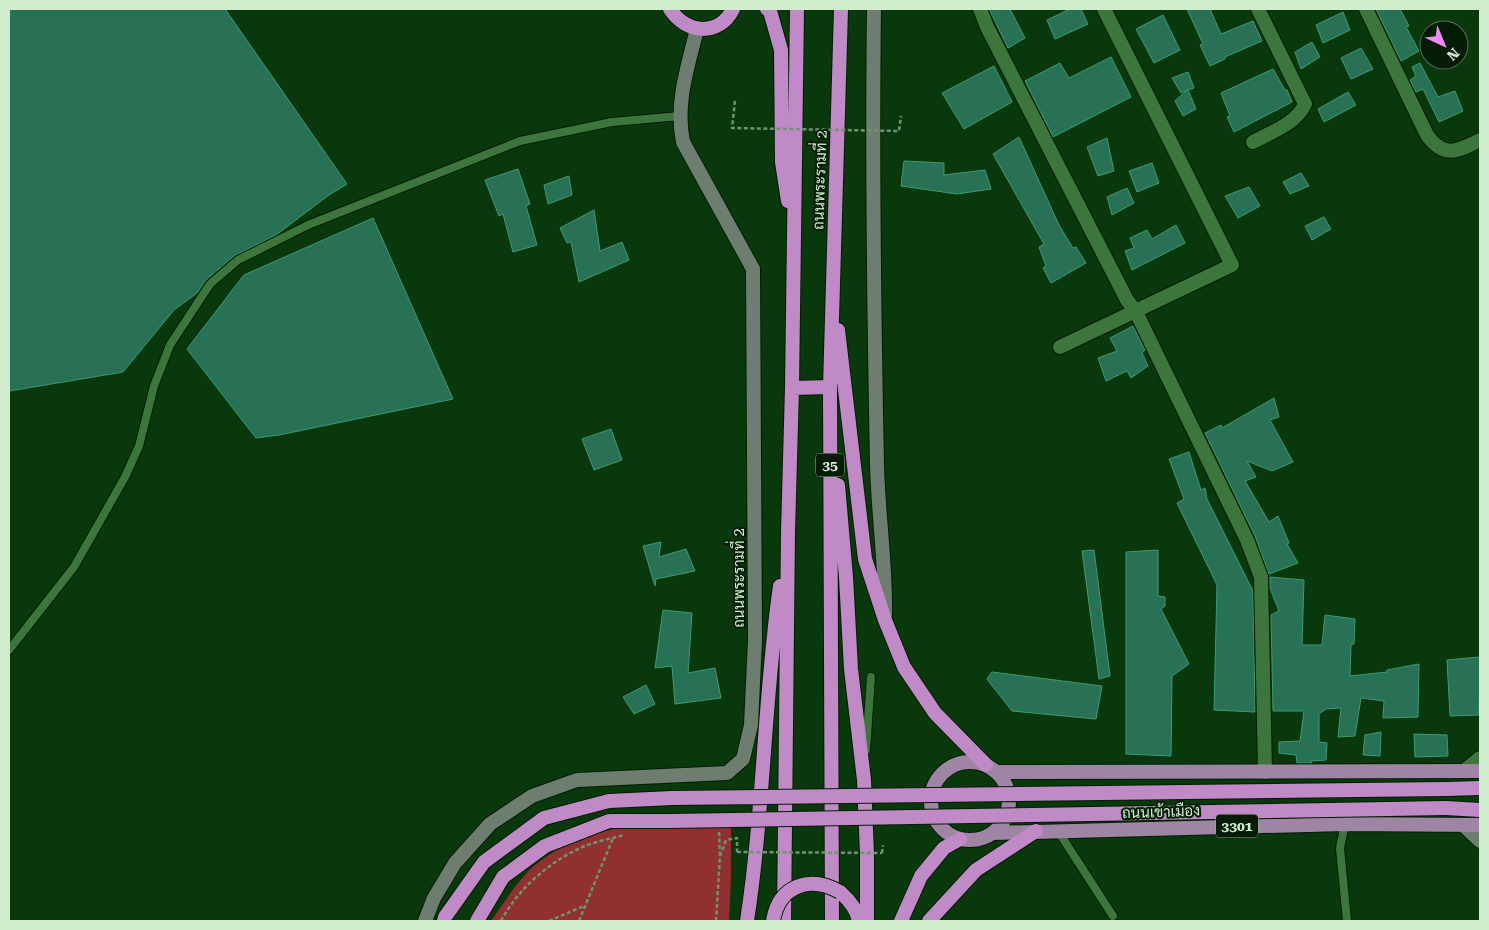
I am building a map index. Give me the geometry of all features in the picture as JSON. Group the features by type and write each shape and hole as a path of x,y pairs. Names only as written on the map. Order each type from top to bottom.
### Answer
{"highway":[{"path":"670,9 676,18 685,25 697,29 721,24 733,9"},
{"path":"766,9 770,11 781,50 782,162 794,236"},
{"name":"ถนนพระรามที่ 2","path":"784,921 788,532 792,388 797,9"},
{"name":"ถนนพระรามที่ 2","path":"832,921 830,387 841,9"},
{"path":"833,282 865,559 885,620 904,667 935,713 991,768"},
{"path":"792,388 830,387 846,577 851,669 864,787 867,921"},
{"path":"748,921 756,868 764,744 775,621 788,532"},
{"path":"864,787 932,792"},
{"path":"444,921 484,862 544,818 609,801 672,798 1480,788"},
{"path":"478,921 503,877 545,846 608,821 1446,808 1480,810"},
{"path":"866,820 935,819"},
{"path":"929,921 976,870 1036,832"},
{"path":"901,921 921,876 944,848 960,839"},
{"path":"773,921 778,902 795,887 806,884 829,886 841,892 858,915 859,921"}],"main road":[{"path":"874,9 875,363 878,501 885,580 885,620"},
{"name":"ถนนพระรามที่ 2","path":"425,921 434,898 455,863 490,824 532,796 577,780 727,773 743,758 751,724 755,640 753,269 683,142 679,124 683,83 697,29"},
{"path":"960,839 943,830 935,819 931,806 932,792 937,780 946,770 959,763 972,762 991,768 1265,772 1480,771"},
{"path":"991,768 1004,781 1010,803 1002,824 993,833"},
{"name":"ถนนเข้าเมือง","path":"960,839 981,839 993,833 1058,831 1345,824 1480,825"},
{"path":"1463,825 1480,841"}],"street":[{"path":"980,9 987,27 1127,300 1136,312 1247,540 1261,577 1265,772"},
{"path":"1253,142 1292,120 1301,113 1305,104 1258,9"},
{"path":"1366,9 1427,136 1442,150 1451,151 1461,149 1480,140"},
{"path":"1060,347 1232,265 1108,10"},
{"path":"1465,770 1480,758"}],"lane":[{"path":"9,650 74,567 125,477 139,446 154,386 170,344 210,284 238,260 308,225 520,141 612,122 680,116"},
{"path":"864,787 871,677"},
{"path":"1345,824 1340,848 1347,921"},
{"path":"1058,831 1113,916"}],"path":[{"path":"735,101 732,128 899,131 901,116"},
{"path":"716,921 720,856 719,831"},
{"path":"501,921 518,894 545,870 581,848 625,835"},
{"path":"579,921 613,838"},
{"path":"720,856 726,840 737,838 737,852 882,853 883,845"},
{"path":"549,921 585,906"}],"shaded area":[{"path":"731,825 729,921 491,921 516,886 531,869 552,853 573,842 595,834 639,826"}],"building":[{"path":"9,9 225,9 347,184 329,195 276,235 234,256 206,280 197,293 174,310 123,372 9,391"},
{"path":"989,9 1010,9 1025,38 1008,48"},
{"path":"1070,9 1081,9 1088,24 1055,39 1047,20"},
{"path":"1187,9 1210,9 1221,34 1253,21 1262,41 1225,57 1225,59 1210,66 1200,45 1203,44"},
{"path":"1376,9 1400,9 1409,26 1406,27 1419,51 1401,61"},
{"path":"1343,12 1350,30 1323,43 1316,25"},
{"path":"1163,15 1180,50 1154,63 1136,29"},
{"path":"1312,42 1320,57 1301,69 1295,52"},
{"path":"1361,48 1373,69 1351,79 1341,58"},
{"path":"1111,57 1131,97 1053,137 1025,81 1060,63 1069,78"},
{"path":"1419,64 1419,70 1424,70 1438,97 1455,91 1463,111 1439,122 1423,89 1416,92 1410,80 1416,76 1412,67"},
{"path":"994,66 1012,102 964,129 942,93"},
{"path":"1273,69 1285,90 1287,90 1292,102 1234,132 1227,117 1230,116 1221,93"},
{"path":"1188,72 1194,88 1188,90 1196,109 1183,116 1175,101 1187,90 1181,93 1172,78"},
{"path":"1348,92 1356,105 1324,122 1318,109"},
{"path":"1019,137 1059,225 1073,248 1076,247 1086,263 1051,283 1043,268 1046,266 1039,247 1044,244 993,154"},
{"path":"1107,138 1114,171 1098,176 1087,147"},
{"path":"904,161 944,163 944,175 985,170 991,189 957,194 901,186"},
{"path":"1152,163 1159,183 1137,192 1129,171"},
{"path":"518,169 530,204 526,206 537,245 513,252 503,214 499,216 485,180"},
{"path":"1301,173 1309,186 1290,194 1283,182"},
{"path":"569,176 572,195 548,204 544,185"},
{"path":"1249,187 1260,206 1238,218 1225,196"},
{"path":"1127,188 1134,203 1112,215 1107,197"},
{"path":"594,210 600,251 622,242 629,260 579,282 571,242 567,243 560,228"},
{"path":"1324,217 1331,229 1312,240 1305,226"},
{"path":"373,218 453,399 279,435 256,438 187,349 244,275"},
{"path":"1176,225 1185,243 1132,270 1125,251 1134,248 1130,238 1147,230 1152,239"},
{"path":"1133,326 1145,350 1142,353 1148,366 1131,378 1127,371 1106,381 1098,358 1117,351 1110,338"},
{"path":"1274,398 1279,417 1270,420 1293,462 1272,471 1247,461 1256,477 1245,481 1269,522 1278,516 1289,543 1287,544 1298,563 1269,574 1255,536 1205,433 1221,425 1222,428"},
{"path":"611,429 622,460 594,470 582,439"},
{"path":"1189,452 1201,490 1205,488 1207,499 1253,591 1255,712 1214,710 1217,585 1177,503 1184,499 1169,459"},
{"path":"661,542 659,557 686,549 695,571 656,579 655,586 643,546"},
{"path":"1094,550 1110,676 1099,679 1082,551"},
{"path":"1158,550 1158,596 1165,597 1165,606 1161,609 1189,664 1172,676 1171,756 1126,754 1126,552"},
{"path":"1270,577 1304,580 1302,645 1322,645 1325,615 1355,619 1354,644 1351,644 1350,676 1387,672 1387,670 1419,664 1418,717 1383,718 1384,701 1361,698 1355,736 1338,737 1341,708 1326,709 1319,714 1319,742 1327,743 1326,760 1311,761 1312,763 1297,763 1296,755 1279,753 1279,742 1300,741 1304,711 1273,711 1271,615 1279,611 1270,588"},
{"path":"663,610 692,613 688,673 715,668 721,698 675,704 672,666 655,668"},
{"path":"1480,657 1479,715 1450,716 1447,660"},
{"path":"992,672 1102,686 1096,719 1012,711 987,679"},
{"path":"646,685 655,704 634,714 623,697"},
{"path":"1381,732 1380,756 1363,755 1365,735"},
{"path":"1414,734 1447,735 1448,756 1415,757"}]}
